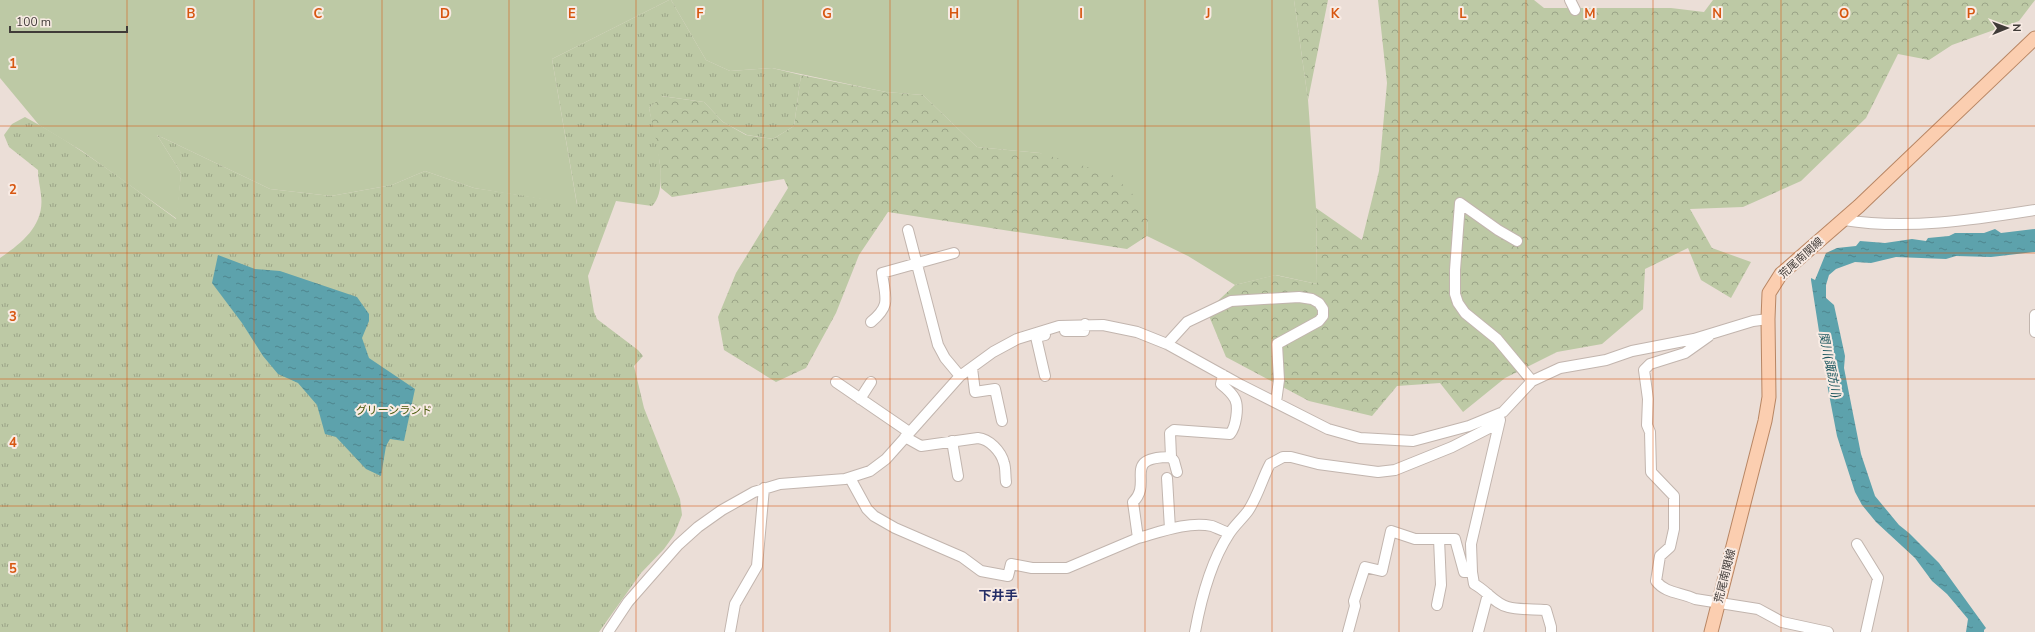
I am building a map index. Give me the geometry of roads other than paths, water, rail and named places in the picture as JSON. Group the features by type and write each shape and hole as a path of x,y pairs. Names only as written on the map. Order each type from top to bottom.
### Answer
{"main road":[{"name":"荒尾南関線","path":"1712,632 1765,421 1769,397 1768,319 1770,293 1781,274 1844,220 2035,38"}],"street":[{"path":"1570,0 1575,10"},
{"path":"1517,241 1498,230 1460,203 1455,270 1455,294 1458,303 1465,313 1496,339 1532,381"},
{"path":"1844,220 1870,224 1958,222 2035,210"},
{"path":"908,230 938,345 945,358 960,376"},
{"path":"871,322 884,310 886,301 882,273 954,253"},
{"path":"1167,344 1187,322 1231,301 1258,298 1299,297 1319,303 1323,309 1323,316 1319,321 1277,344 1279,380 1276,402"},
{"path":"2035,315 2035,332"},
{"path":"1551,632 1546,610 1507,607 1488,594 1483,588 1474,584 1471,544 1499,423 1503,412 1532,381 1560,368 1606,360 1632,351 1664,346 1712,334 1753,321 1768,319"},
{"path":"608,632 628,602 678,545 698,527 722,510 744,497 764,488 780,484 850,478 870,471 886,459 960,376 994,352 1017,339 1059,326 1085,324 1121,328 1167,344 1328,429 1360,438 1413,441 1463,428 1503,412"},
{"path":"1044,376 1036,337 1059,332 1084,331 1085,324"},
{"path":"1712,334 1685,353 1650,364 1644,370 1648,399 1647,425 1650,432 1651,472 1674,496 1673,535 1670,547 1660,556 1656,581 1661,588 1668,591 1718,604 1758,609 1782,622 1828,632"},
{"path":"972,368 976,392 995,389 1002,420"},
{"path":"1177,472 1174,461 1171,458 1170,433 1174,430 1230,434 1234,430 1236,400 1221,384 1224,375"},
{"path":"836,382 921,446 978,438 985,439 991,443 1004,462 1006,482"},
{"path":"860,399 871,382"},
{"path":"1195,632 1198,615 1213,565 1229,533 1248,511 1260,489 1270,464 1276,460 1291,457 1318,464 1378,472 1395,470 1452,448 1499,423"},
{"path":"952,441 958,476"},
{"path":"1138,538 1133,502 1138,497 1142,465 1148,459 1155,457 1171,458"},
{"path":"850,478 867,509 874,516 896,528 962,558 981,571 994,575 1008,576 1010,564 1032,568 1067,568 1138,538 1170,529 1211,526 1229,533"},
{"path":"1167,478 1170,529"},
{"path":"730,632 735,604 757,566 764,488"},
{"path":"1348,632 1355,606 1354,601 1365,567 1382,571 1391,531 1415,538 1455,539 1464,572 1472,572"},
{"path":"1437,605 1441,585 1439,539"},
{"path":"1857,544 1878,578 1866,632"},
{"path":"1478,632 1488,594"}],"water":[{"name":"関川(諏訪川)","path":"1995,229 2001,233 2035,229 2035,252 1991,257 1956,256 1946,259 1896,257 1871,263 1855,262 1836,269 1829,275 1826,285 1826,298 1834,305 1845,356 1844,368 1861,454 1875,496 1899,525 1939,563 1986,628 1984,632 1966,632 1968,619 1947,594 1932,581 1915,558 1876,522 1862,505 1855,492 1837,436 1828,389 1811,278 1815,280 1826,253 1837,248 1856,246 1860,241 1885,243 1912,239 1926,241 1928,238 1949,236 1955,233 1984,233"},
{"path":"218,255 255,269 280,271 357,297 369,314 369,321 362,338 369,358 415,389 404,441 390,439 386,446 381,476 366,469 336,437 325,434 317,405 298,383 278,374 263,356 242,323 212,283"}],"district":[{"name":"下井手","path":"998,596"}],"park label":[{"name":"グリーンランド","path":"394,410"}]}
